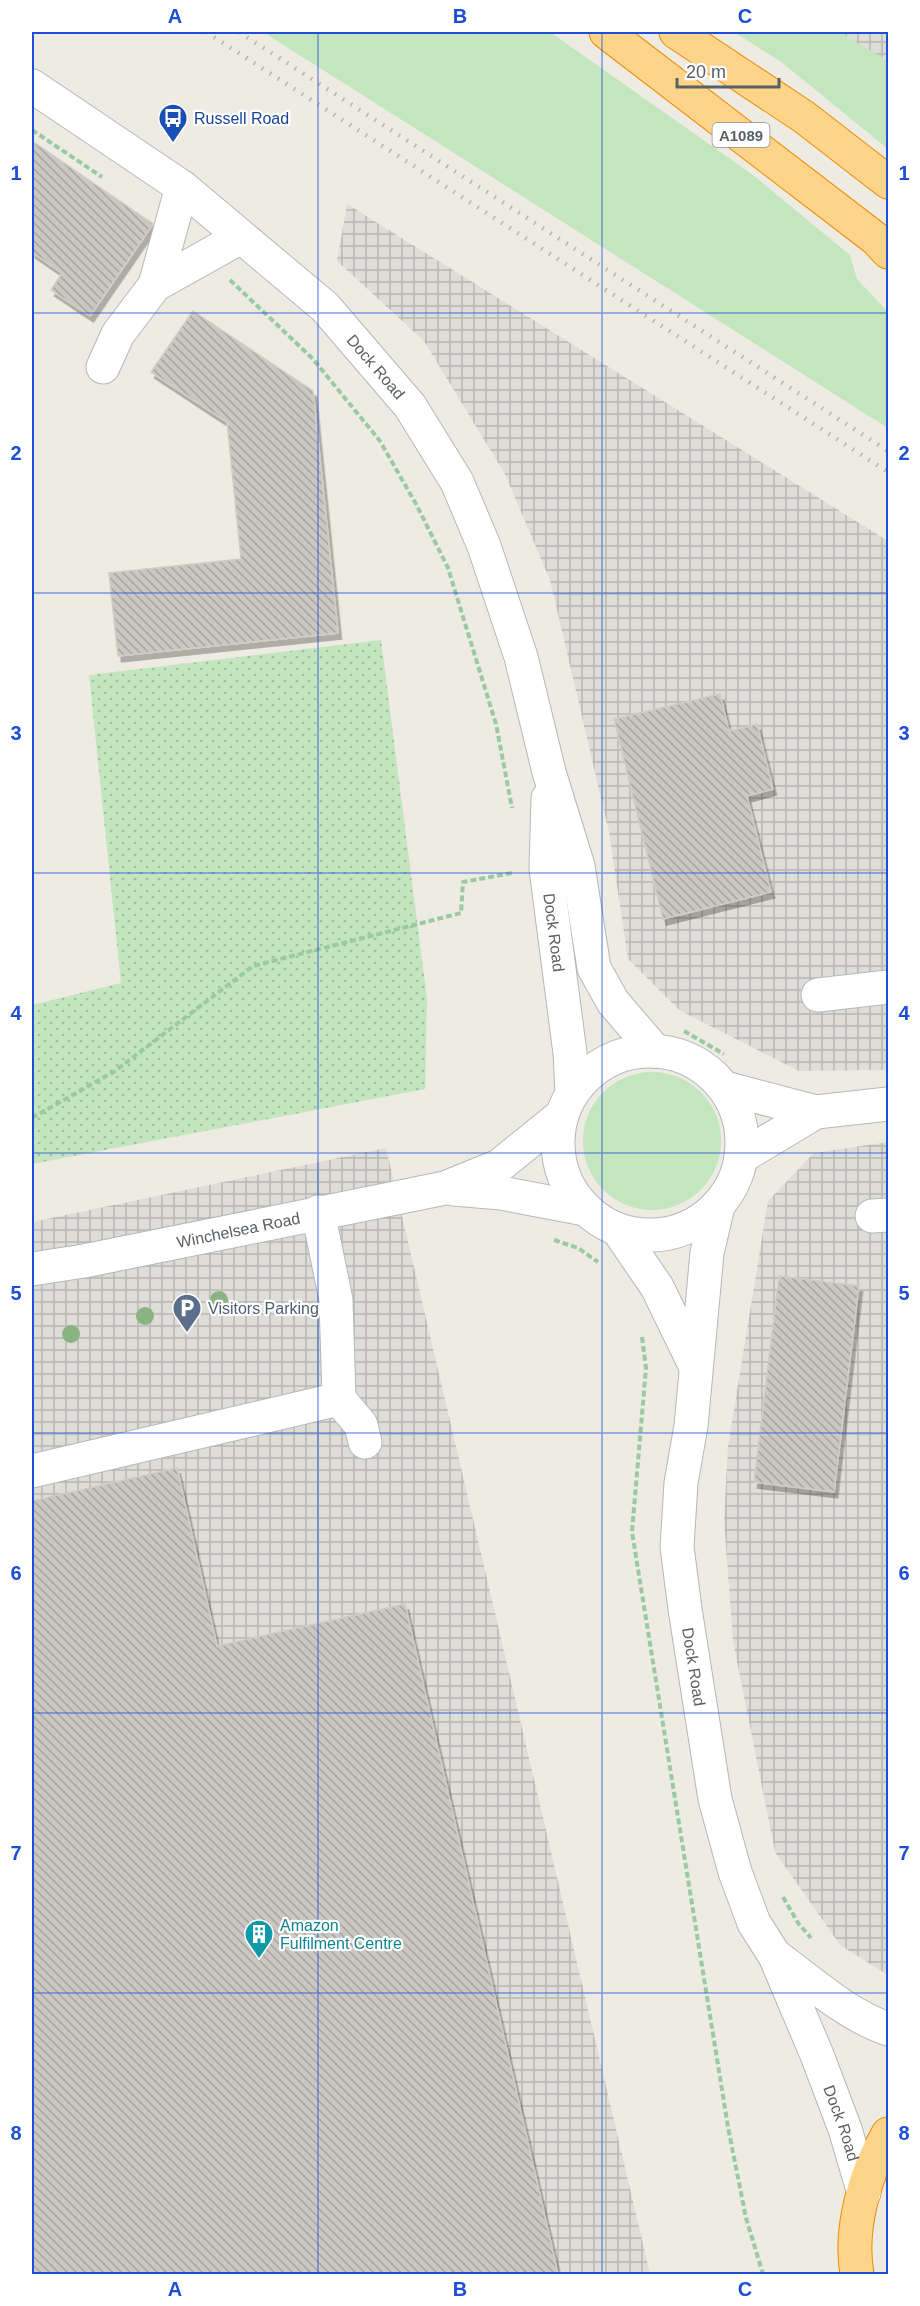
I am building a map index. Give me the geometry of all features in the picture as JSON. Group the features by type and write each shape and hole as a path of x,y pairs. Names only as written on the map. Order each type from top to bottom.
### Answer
{"highway":[{"name":"A1089","path":"606,32 882,245"},
{"name":"A1089","path":"676,32 804,117 888,182"},
{"path":"854,2272 857,2230 864,2193 888,2134"}],"street":[{"name":"Dock Road","path":"32,86 182,187 325,307 410,406 457,482 484,546 521,657 549,772 579,866 594,968 613,1002 665,1039 675,1054 694,1062 711,1074 725,1089 736,1110 742,1133 741,1157 733,1184 718,1206 697,1223 672,1233 645,1235 618,1230 585,1209 572,1193 563,1174 558,1155 558,1135 567,1104 570,1053 546,869 549,772"},
{"path":"103,367 118,334 155,285 182,187"},
{"path":"155,285 241,237"},
{"path":"818,994 888,987"},
{"name":"Dock Road","path":"567,1104 594,1070 665,1039"},
{"path":"725,1089 816,1112 888,1104"},
{"name":"Winchelsea Road","path":"32,1269 84,1261 445,1188 500,1166 567,1104"},
{"path":"741,1157 816,1112"},
{"name":"Winchelsea Road","path":"445,1188 501,1193 585,1209"},
{"name":"Dock Road","path":"718,1206 707,1253 677,1547 715,1799 735,1872 754,1923 775,1956 841,2118 864,2193"},
{"path":"318,1212 336,1300 339,1399 361,1425 365,1442"},
{"name":"Dock Road","path":"618,1230 657,1287 694,1365"},
{"path":"32,1472 339,1399"},
{"name":"Dock Road","path":"775,1956 863,2017 888,2029"}],"path":[{"path":"32,130 110,183"},
{"path":"200,258 224,275 313,359 380,441 416,504 448,568 496,724 513,814"},
{"path":"32,1118 115,1071 148,1042 253,966 461,913 463,882 523,871"},
{"path":"665,1039 726,1056"},
{"path":"780,1892 798,1923 813,1939"}],"shaded area":[{"path":"839,32 888,32 888,61"},
{"path":"347,204 888,541 888,1070 799,1071 679,1010 628,959 609,832 550,580 505,474 424,341 337,261"},
{"path":"888,1142 888,1975 840,1945 775,1852 733,1641 724,1520 728,1446 768,1201 814,1153"},
{"path":"386,1148 650,2274 32,2274 32,1222"}],"green space":[{"path":"263,32 550,32 753,175 850,255 857,279 888,312 888,428"},
{"path":"734,32 839,32 888,61 888,149 780,61"},
{"path":"381,640 427,999 425,1089 32,1164 32,1005 121,983 89,675"},
{"path":"652,1072 679,1077 691,1083 701,1092 710,1102 716,1114 721,1141 716,1168 710,1180 701,1190 691,1199 679,1205 652,1210 625,1205 613,1199 603,1190 594,1180 588,1168 583,1141 588,1114 594,1102 603,1092 613,1083 625,1077"}],"building":[{"path":"32,141 153,224 90,316 51,290 62,273 32,252"},
{"path":"193,311 313,391 338,633 118,656 109,573 241,559 227,422 151,372"},
{"path":"720,694 729,731 757,724 773,789 747,796 771,892 663,919 614,719"},
{"path":"779,1276 859,1286 834,1492 754,1482"},
{"name":"Amazon Fulfilment Centre","path":"177,1468 217,1646 405,1604 558,2274 32,2274 32,1501"}],"railway":[{"path":"206,32 888,472"},
{"path":"239,32 888,451"}],"place":[{"name":"Russell Road","path":"173,144"},
{"name":"Visitors Parking","path":"187,1334"},
{"name":"Amazon Fulfilment Centre","path":"259,1960"}]}
